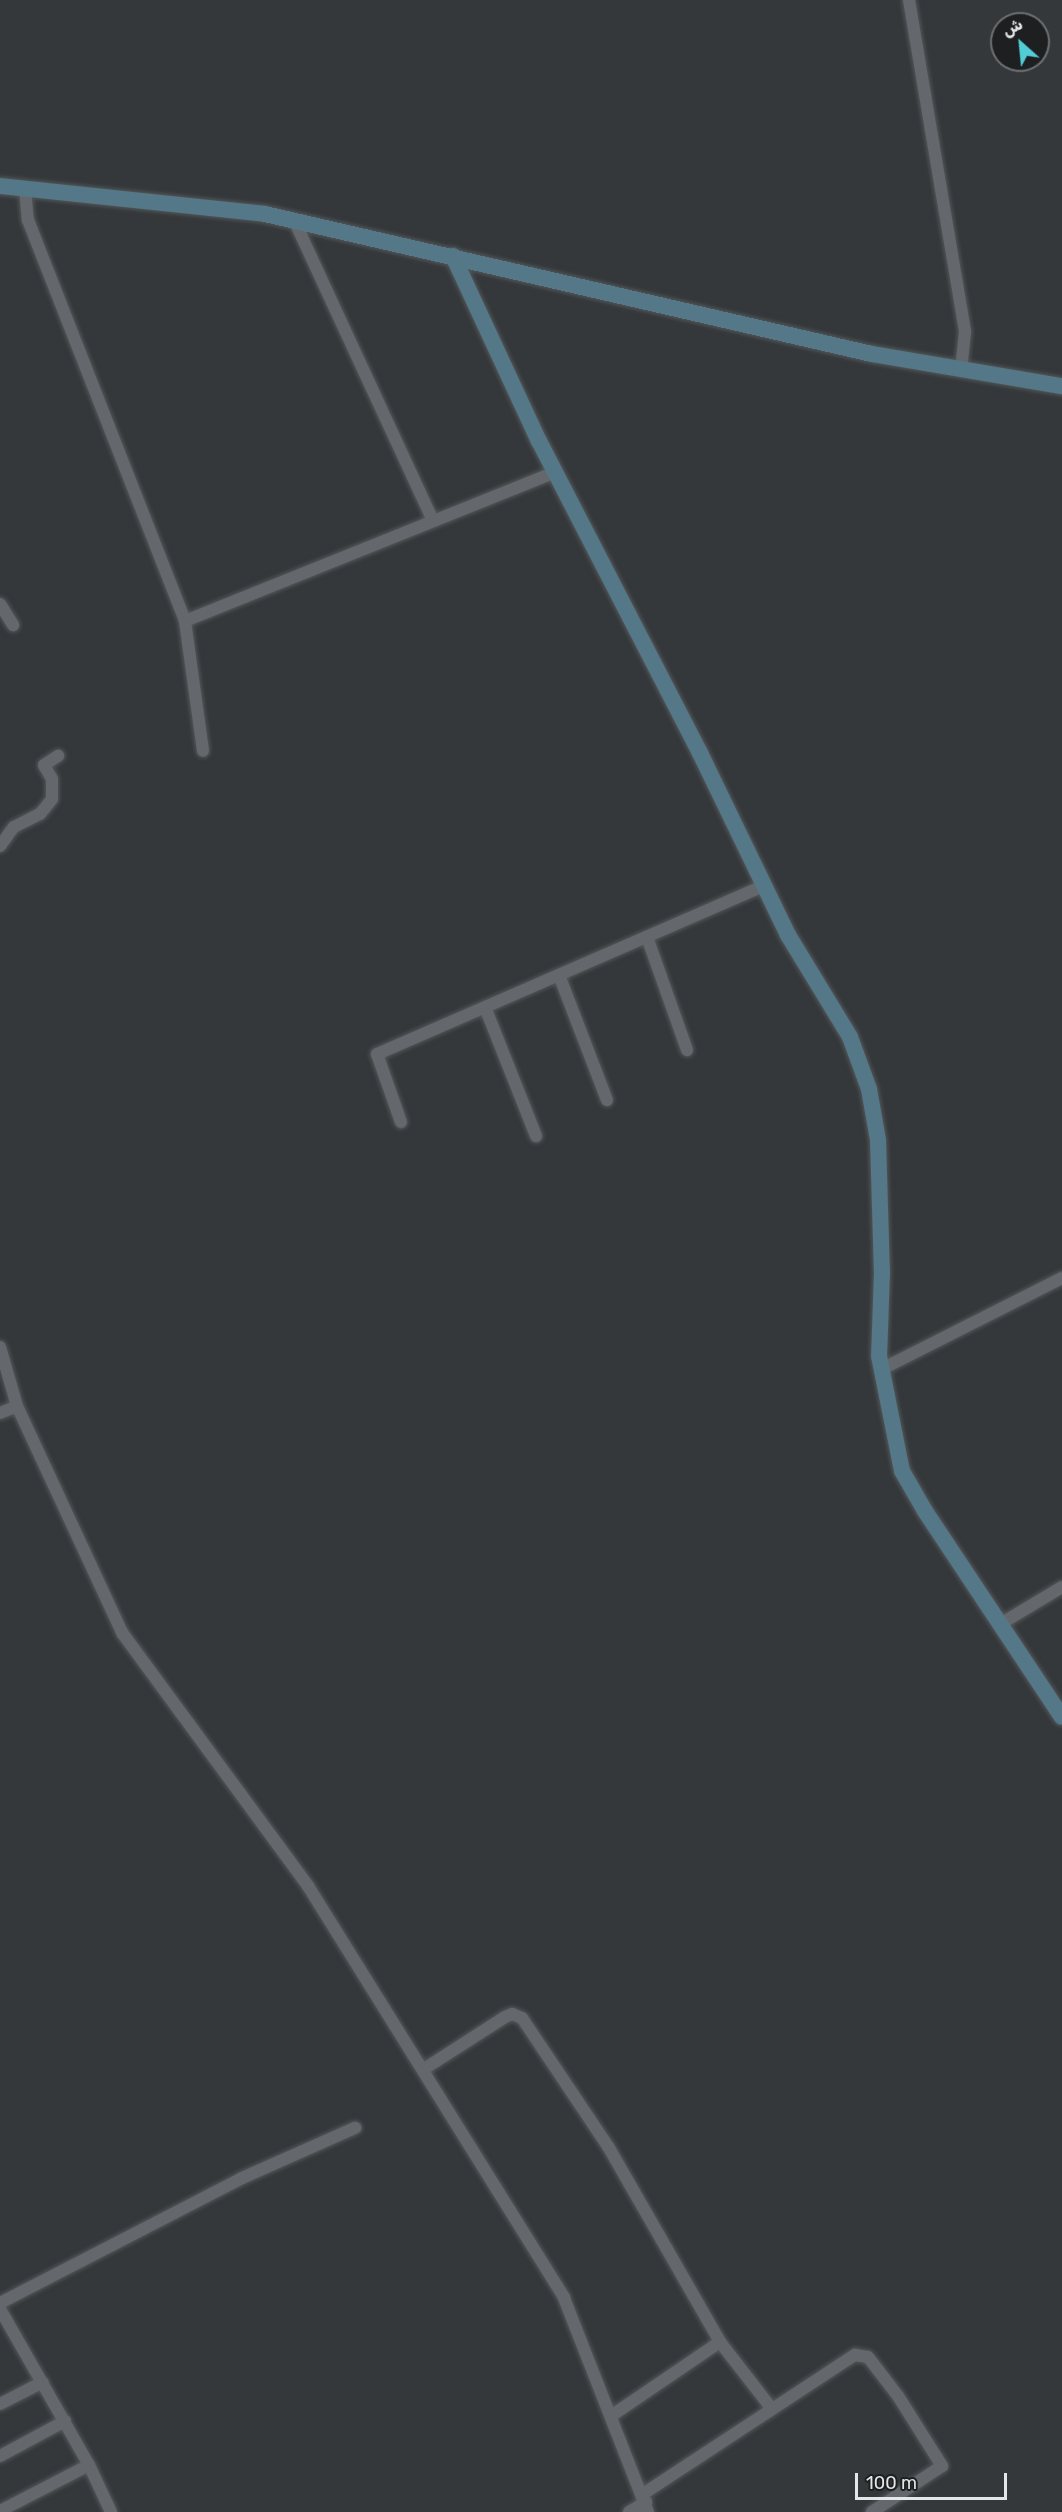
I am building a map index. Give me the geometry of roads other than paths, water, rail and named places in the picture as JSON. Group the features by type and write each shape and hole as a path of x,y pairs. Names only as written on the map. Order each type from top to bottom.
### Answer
{"street":[{"path":"909,0 965,332 961,370"},
{"path":"0,186 294,220 872,354 1062,386"},
{"path":"25,188 28,220 185,621 203,751"},
{"path":"294,220 432,519"},
{"path":"453,256 555,472 812,979 850,1036 869,1089 878,1140 882,1370 903,1470 925,1511 1002,1623 1062,1717"},
{"path":"185,621 432,519 555,472"},
{"path":"0,604 13,626"},
{"path":"0,846 14,827 40,814 52,799 52,779 44,765 58,756"},
{"path":"401,1122 377,1054 765,886"},
{"path":"647,937 687,1050"},
{"path":"560,975 607,1100"},
{"path":"485,1007 536,1136"},
{"path":"882,1370 1062,1278"},
{"path":"0,1347 17,1406 123,1634 308,1886 424,2069 564,2298 646,2503"},
{"path":"0,1413 17,1406"},
{"path":"1002,1623 1062,1587"},
{"path":"424,2069 505,2017 512,2014 522,2018 609,2148 720,2342 772,2409"},
{"path":"0,2303 242,2178 355,2128"},
{"path":"0,2309 65,2421 111,2512"},
{"path":"611,2416 720,2342"},
{"path":"629,2512 646,2503 772,2409 855,2355 868,2357 898,2396 942,2466 872,2512"},
{"path":"0,2404 43,2382"},
{"path":"0,2456 65,2421"},
{"path":"0,2511 89,2465"}]}
